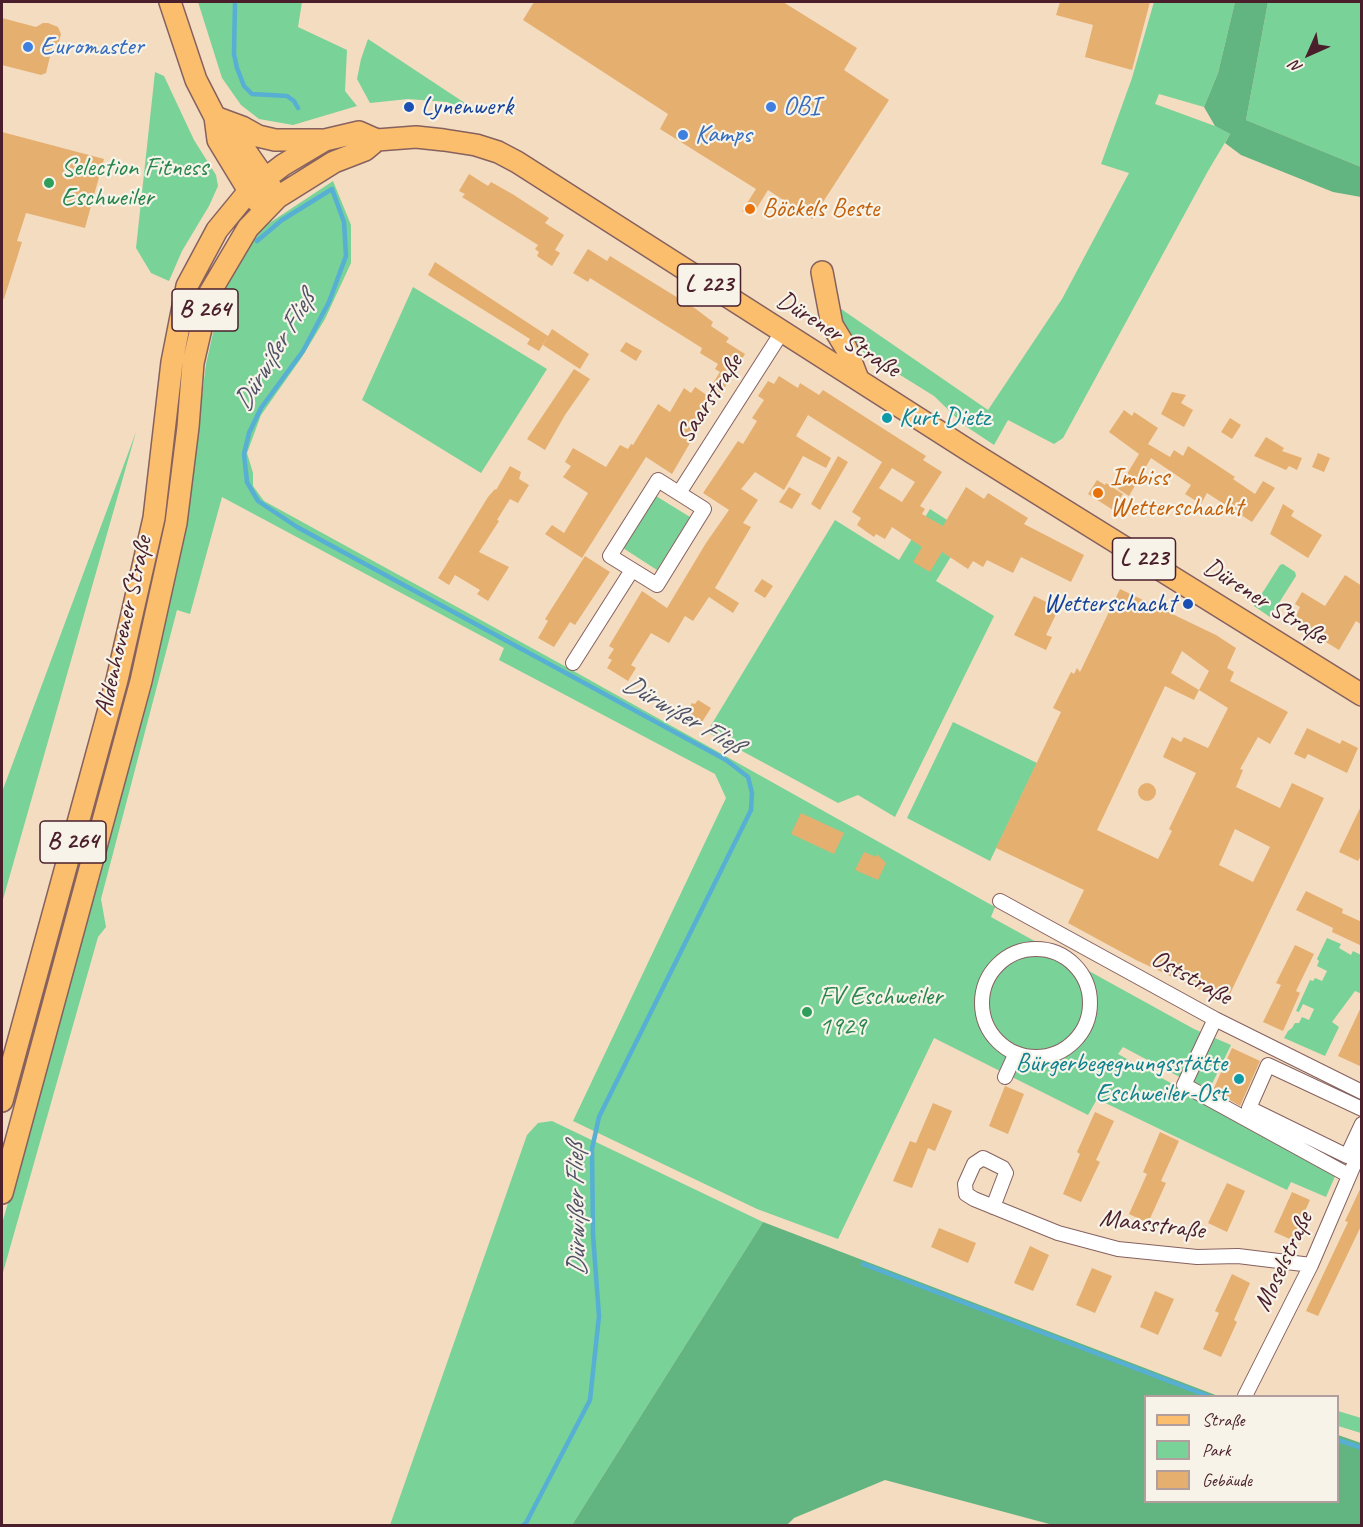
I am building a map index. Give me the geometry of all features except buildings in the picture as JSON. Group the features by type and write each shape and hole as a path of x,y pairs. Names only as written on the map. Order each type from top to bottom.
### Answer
{"main road":[{"path":"170,2 196,80 215,117 218,140 271,203"},
{"path":"215,117 258,136 275,140 325,140"},
{"name":"Dürener Straße","path":"256,185 325,140 358,132 378,140 416,137 476,145 498,152 1362,695"},
{"name":"Aldenhovener Straße","path":"2,1193 141,681 176,523 193,363 209,294 238,242 271,203 334,162 365,150 378,140"},
{"name":"Aldenhovener Straße","path":"2,1101 120,669 154,518 172,362 187,286 217,230 256,185"},
{"path":"822,272 832,325 846,348 858,379"}],"street":[{"name":"Saarstraße","path":"679,493 782,332"},
{"path":"658,480 679,493 704,509 657,585 610,556 658,480"},
{"path":"573,663 632,570"},
{"name":"Oststraße","path":"1000,901 1215,1019 1362,1092"},
{"path":"1063,956 1070,939"},
{"path":"1045,949 1063,956 1081,973 1088,988 1089,1012 1083,1030 1066,1048 1053,1054 1033,1057 1016,1053 1002,1045 987,1027 982,1003 984,986 994,969 1006,958 1023,950 1045,949"},
{"path":"1215,1019 1184,1085 1347,1156 1362,1124"},
{"path":"1005,1077 1016,1053"},
{"path":"1279,1071 1286,1055"},
{"path":"1348,1174 1256,1118 1249,1108 1268,1065 1362,1109"},
{"name":"Moselstraße","path":"1246,1395 1311,1265 1348,1174 1362,1146"},
{"name":"Maasstraße","path":"993,1207 1058,1233 1118,1250 1197,1257 1238,1256 1311,1265"}],"green space":[{"path":"198,2 302,2 298,27 347,50 345,91 357,106 293,125 259,119 241,105 222,78"},
{"path":"1154,2 1235,2 1218,73 1204,107 1159,94 1155,104 1215,126 1230,134 1063,438 1054,444 1008,420 994,445 964,425 934,396 860,350 842,327 831,302 988,410 1062,299 1129,173 1101,164 1132,78"},
{"path":"1235,2 1268,2 1246,120 1361,167 1361,197 1333,192 1241,155 1225,143 1230,134 1215,126 1204,107 1218,73"},
{"path":"1268,2 1361,2 1361,167 1246,120"},
{"path":"368,39 483,115 447,102 408,99 370,103 357,79"},
{"path":"155,72 164,76 194,140 216,175 218,186 209,206 182,251 169,281 151,273 136,248"},
{"path":"333,181 351,225 351,263 325,319 302,357 261,415 247,453 253,473 253,486 264,501 995,907 991,917 1194,1029 1231,1045 1208,1092 1123,1047 1118,1054 1336,1174 1326,1197 1291,1182 1287,1190 1097,1099 1088,1115 934,1038 838,1239 757,1209 573,1121 726,798 715,774 499,660 504,648 222,497 190,614 177,610 101,899 106,927 98,937 2,1276 2,1224 152,686 186,526 206,364 221,298 247,248 265,226"},
{"path":"413,287 547,369 481,473 362,400"},
{"path":"136,432 2,903 2,792"},
{"path":"656,496 690,517 657,570 623,548"},
{"path":"930,509 966,532 936,581 994,616 895,817 858,795 838,803 707,732 835,520 899,560"},
{"path":"1283,564 1295,572 1296,576 1270,617 1254,606 1280,565"},
{"path":"953,722 1037,763 990,861 907,818"},
{"path":"1327,938 1341,944 1339,948 1351,955 1353,951 1361,955 1362,994 1355,991 1332,1022 1339,1027 1325,1056 1284,1038 1302,1017 1309,1020 1314,1009 1303,1004 1299,1012 1296,1011 1310,980 1313,981 1315,978 1322,981 1327,971 1317,966 1319,961 1317,959"},
{"path":"552,1121 763,1222 572,1525 390,1525 527,1135 538,1123"},
{"path":"763,1222 1215,1395 1144,1395 1144,1503 1339,1503 1339,1435 1361,1443 1361,1525 1053,1525 885,1480 794,1518 787,1525 572,1525"},
{"path":"1339,1411 1361,1418 1361,1433 1339,1426"}],"waterway":[{"path":"235,2 234,54 244,86 252,94 287,96 298,108"},
{"name":"Dürwißer Fließ","path":"257,241 282,220 332,189 344,222 346,256 329,302 303,351 261,408 249,433 244,454 247,482 258,501 297,527 726,760 748,777 752,793 751,810 599,1117 592,1149 593,1235 599,1316 590,1400 526,1523 522,1526"},
{"path":"863,1264 1205,1395"},
{"path":"1339,1440 1362,1448"}],"place":[{"name":"Euromaster","path":"28,47"},
{"name":"Lynenwerk","path":"409,107"},
{"name":"OBI","path":"771,107"},
{"name":"Kamps","path":"683,135"},
{"name":"Selection Fitness Eschweiler","path":"49,183"},
{"name":"Böckels Beste","path":"750,209"},
{"name":"Kurt Dietz","path":"887,418"},
{"name":"Imbiss Wetterschacht","path":"1098,493"},
{"name":"Wetterschacht","path":"1188,604"},
{"name":"FV Eschweiler 1929","path":"807,1012"},
{"name":"Bürgerbegegnungsstätte Eschweiler-Ost","path":"1239,1079"}]}
